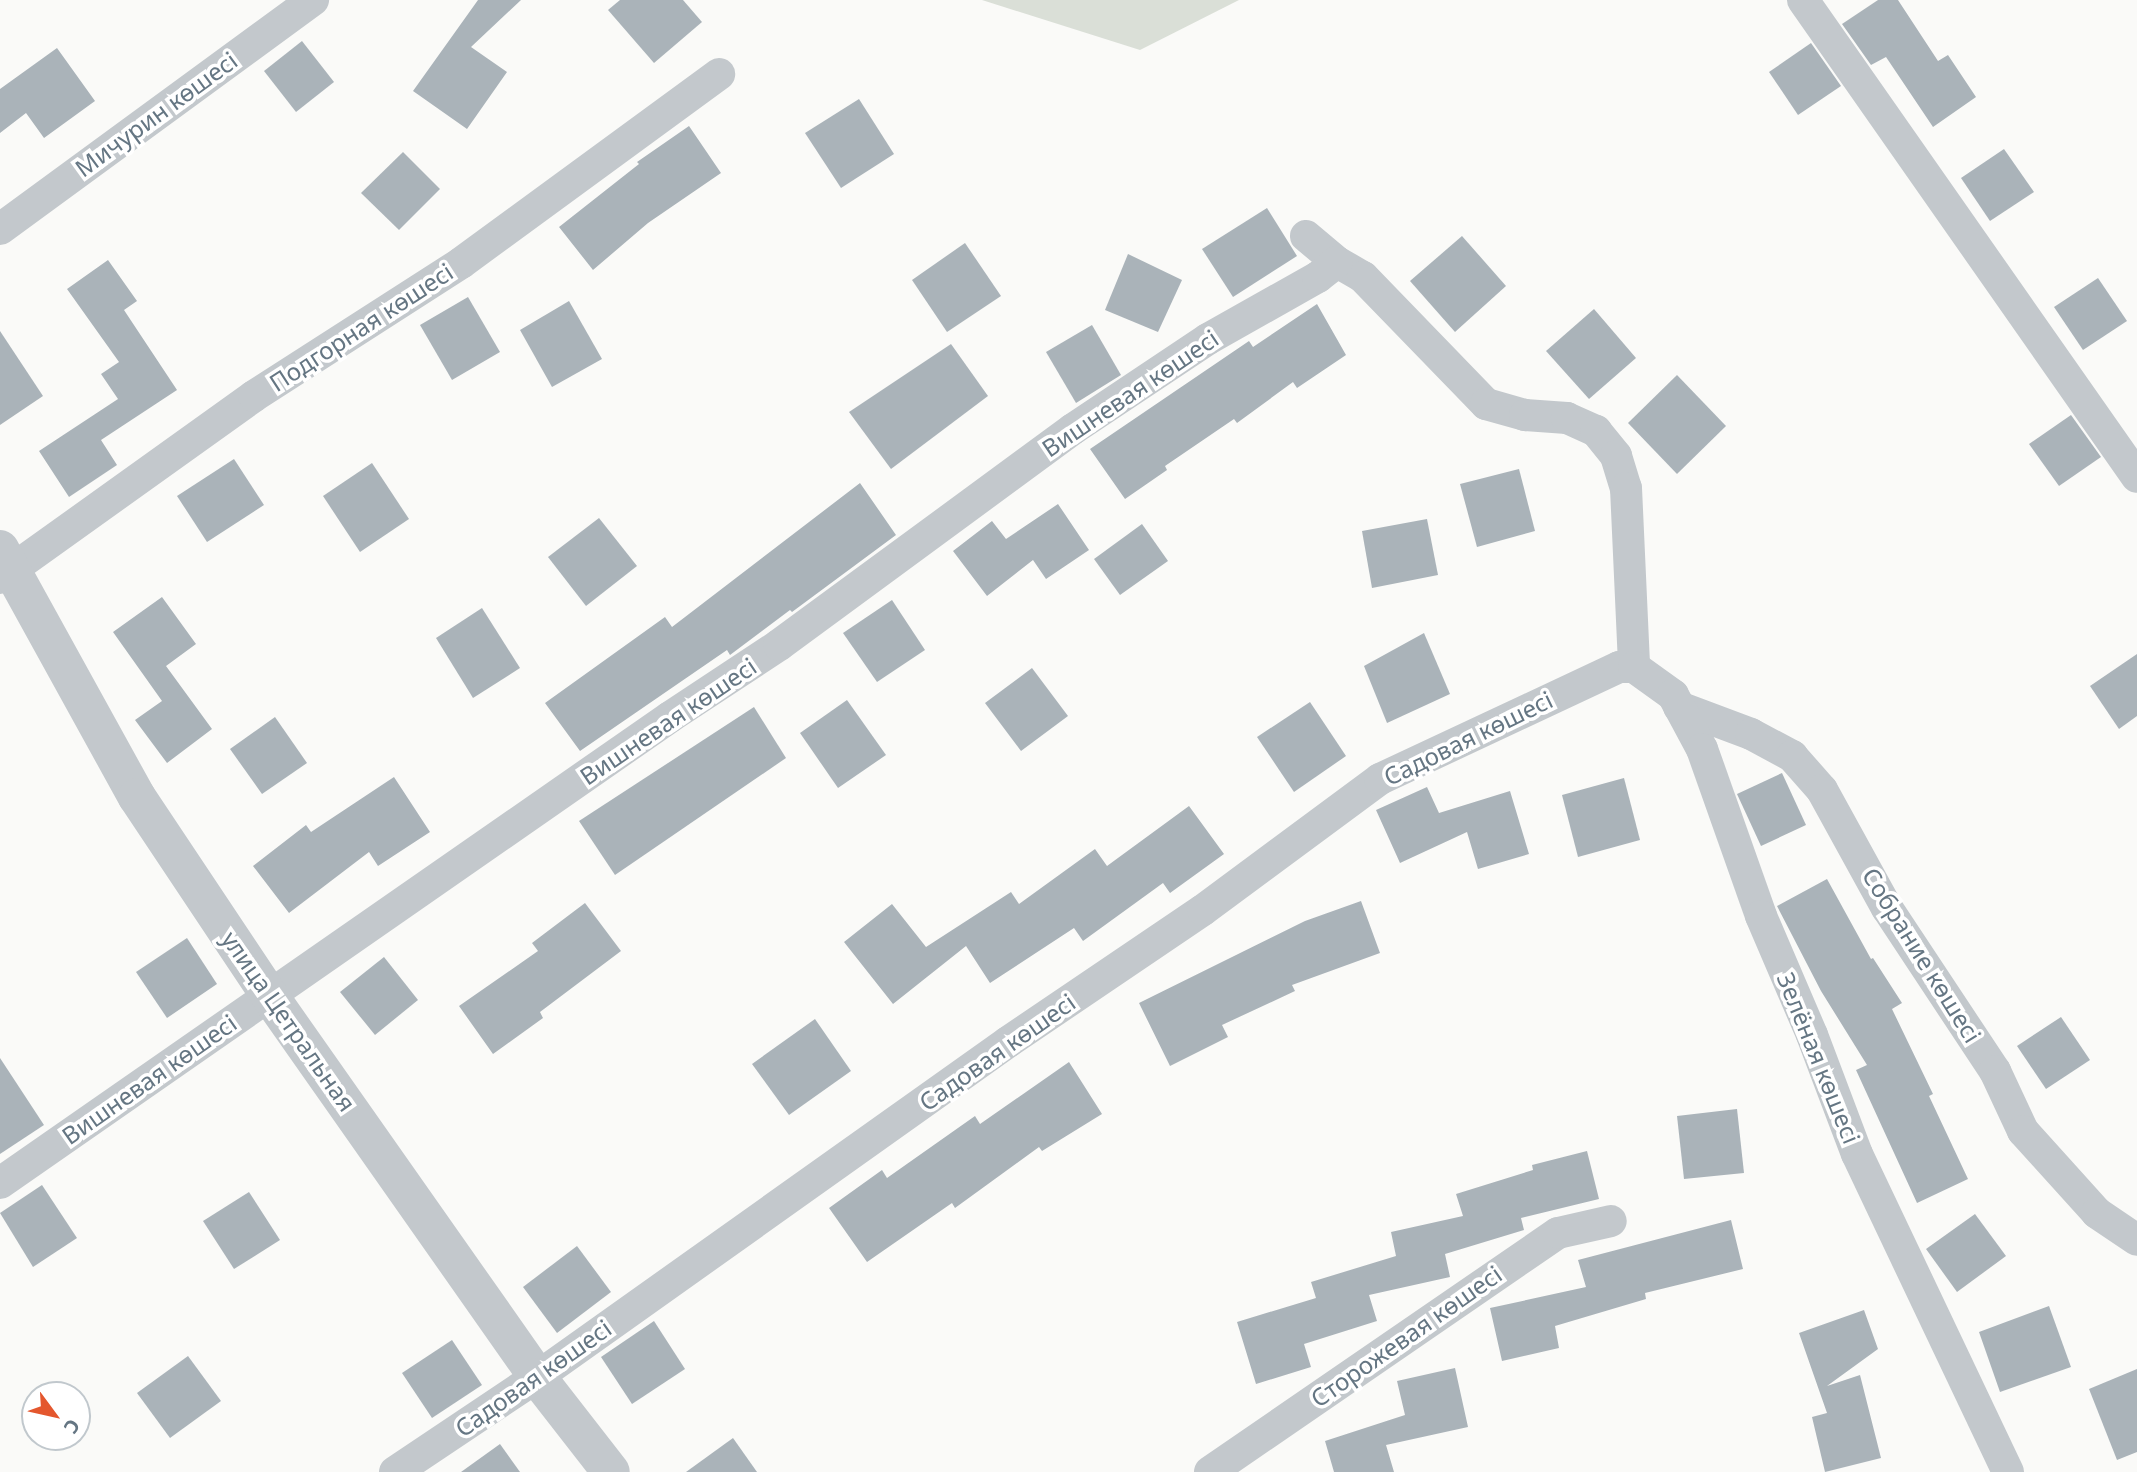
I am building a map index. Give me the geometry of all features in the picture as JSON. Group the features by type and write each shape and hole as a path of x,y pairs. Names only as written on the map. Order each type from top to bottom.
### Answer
{"street":[{"name":"Мичурин көшесі","path":"0,229 313,0"},
{"path":"1803,0 2137,477"},
{"name":"Подгорная көшесі","path":"4,565 254,396 460,263 719,74"},
{"path":"1306,236 1372,286 1486,404 1525,415 1567,418 1596,431 1616,456 1626,488 1626,667"},
{"name":"Вишневая көшесі","path":"0,1183 779,645 1073,429 1208,339 1318,277 1337,262"},
{"name":"улица Цетральная","path":"4,565 137,797 269,995 537,1377 611,1472"},
{"name":"Зелёная көшесі","path":"1626,667 1673,695 1702,749 1761,916 1812,1035 1857,1154 2007,1472"},
{"name":"Садовая көшесі","path":"396,1472 537,1377 1009,1042 1203,910 1380,779 1626,667"},
{"name":"Собрание көшесі","path":"1679,708 1751,734 1792,756 1822,790 1887,908 1995,1070 2023,1131 2097,1213 2137,1240"},
{"name":"Сторожевая көшесі","path":"1210,1472 1558,1233 1611,1221"}],"shaded area":[{"path":"982,0 1239,0 1140,50"}],"building":[{"path":"478,0 521,0 471,47 507,72 467,129 413,91"},
{"path":"620,0 683,0 702,22 654,63 608,10"},
{"path":"1878,0 1898,0 1938,61 1948,55 1976,97 1933,127 1886,57 1871,65 1842,24"},
{"path":"302,41 334,82 296,112 264,71"},
{"path":"1811,43 1841,86 1798,115 1769,72"},
{"path":"57,48 95,101 44,138 26,113 0,133 0,89"},
{"path":"859,99 894,154 841,188 805,133"},
{"path":"689,126 721,173 648,223 593,270 559,227 639,164 637,162"},
{"path":"2004,149 2034,192 1990,221 1961,178"},
{"path":"403,152 440,189 399,230 361,193"},
{"path":"1267,208 1297,256 1233,297 1202,249"},
{"path":"1462,236 1506,286 1455,332 1410,281"},
{"path":"965,243 1001,296 947,332 912,280"},
{"path":"1128,254 1182,280 1158,332 1105,310"},
{"path":"108,260 137,301 124,310 177,390 101,440 117,465 69,497 39,451 118,399 101,374 119,362 67,289"},
{"path":"2098,278 2127,321 2083,350 2054,307"},
{"path":"468,297 500,352 452,380 420,325"},
{"path":"569,301 602,359 552,387 520,330"},
{"path":"1317,304 1346,355 1297,388 1293,382 1237,423 1234,419 1165,466 1167,470 1125,499 1090,449 1249,341 1253,347"},
{"path":"1594,309 1636,358 1589,399 1546,351"},
{"path":"1092,325 1121,375 1076,403 1046,352"},
{"path":"0,331 43,396 0,425"},
{"path":"951,344 988,396 891,469 849,412"},
{"path":"1677,375 1726,426 1677,474 1628,423"},
{"path":"2071,415 2101,457 2059,486 2029,444"},
{"path":"234,459 264,505 207,542 177,496"},
{"path":"372,463 409,519 360,552 323,496"},
{"path":"1519,469 1535,531 1477,547 1460,484"},
{"path":"860,483 896,535 730,655 727,650 580,751 545,703 665,617 672,627"},
{"path":"1058,504 1089,550 1046,579 1033,560 987,596 953,551 992,521 1006,539"},
{"path":"599,518 637,566 586,606 548,557"},
{"path":"1427,519 1438,575 1372,588 1362,531"},
{"path":"1142,524 1168,561 1120,595 1094,559"},
{"path":"162,597 196,644 166,666 212,729 167,763 135,720 162,701 113,632"},
{"path":"892,600 925,650 877,682 843,633"},
{"path":"482,608 520,668 473,698 436,638"},
{"path":"1424,633 1450,694 1387,723 1364,666"},
{"path":"2137,654 2137,716 2119,729 2090,686"},
{"path":"1032,668 1068,716 1021,751 985,703"},
{"path":"847,700 886,755 838,788 800,733"},
{"path":"1310,702 1346,756 1294,792 1257,737"},
{"path":"754,707 786,758 615,875 579,821"},
{"path":"275,717 307,763 262,794 230,749"},
{"path":"1782,773 1806,825 1761,846 1737,794"},
{"path":"394,777 430,832 378,866 369,852 289,913 253,866 306,825 311,832"},
{"path":"1624,778 1640,840 1578,857 1562,795"},
{"path":"1427,787 1439,813 1510,791 1529,854 1478,869 1467,832 1400,863 1376,810"},
{"path":"1189,806 1224,854 1170,893 1163,883 1083,941 1074,928 990,983 966,946 893,1004 844,942 892,904 926,947 1011,892 1019,904 1095,849 1107,866"},
{"path":"1827,879 1871,959 1873,958 1902,1003 1892,1009 1933,1094 1929,1096 1968,1179 1917,1203 1856,1070 1867,1065 1821,991 1777,906"},
{"path":"1361,901 1380,953 1292,985 1295,991 1222,1025 1228,1037 1170,1066 1139,1003 1305,921"},
{"path":"585,903 621,951 540,1012 543,1018 493,1054 459,1006 538,951 532,943"},
{"path":"187,938 217,984 167,1018 136,972"},
{"path":"384,957 418,1000 375,1035 340,992"},
{"path":"2061,1017 2090,1060 2046,1089 2017,1046"},
{"path":"815,1019 851,1071 789,1115 752,1064"},
{"path":"0,1058 44,1125 0,1154"},
{"path":"1069,1062 1102,1114 1042,1151 1039,1147 955,1208 952,1203 867,1262 829,1208 882,1170 887,1178 975,1116 980,1124"},
{"path":"1737,1109 1744,1173 1684,1179 1677,1116"},
{"path":"1587,1151 1599,1199 1521,1218 1524,1230 1445,1254 1450,1277 1369,1295 1377,1321 1304,1344 1311,1367 1256,1384 1237,1322 1316,1298 1311,1282 1396,1256 1391,1232 1463,1216 1456,1194 1533,1170 1532,1165"},
{"path":"42,1185 77,1238 33,1267 0,1213"},
{"path":"249,1192 280,1240 234,1269 203,1221"},
{"path":"1975,1214 2006,1256 1957,1292 1926,1249"},
{"path":"1731,1220 1743,1269 1645,1293 1646,1299 1555,1326 1559,1348 1502,1361 1490,1308 1586,1287 1578,1260"},
{"path":"577,1246 611,1292 557,1333 523,1287"},
{"path":"2049,1306 2071,1367 2000,1392 1979,1332"},
{"path":"1864,1310 1878,1349 1827,1386 1860,1375 1881,1458 1825,1472 1812,1417 1827,1413 1799,1333"},
{"path":"654,1321 685,1369 632,1404 601,1357"},
{"path":"452,1340 482,1385 432,1418 402,1373"},
{"path":"188,1356 221,1401 170,1438 137,1393"},
{"path":"1455,1368 1468,1427 1386,1445 1394,1472 1334,1472 1325,1441 1405,1415 1397,1381"},
{"path":"2137,1369 2137,1452 2117,1460 2089,1389"},
{"path":"733,1438 757,1472 686,1472"},
{"path":"500,1444 520,1472 461,1472"}]}
